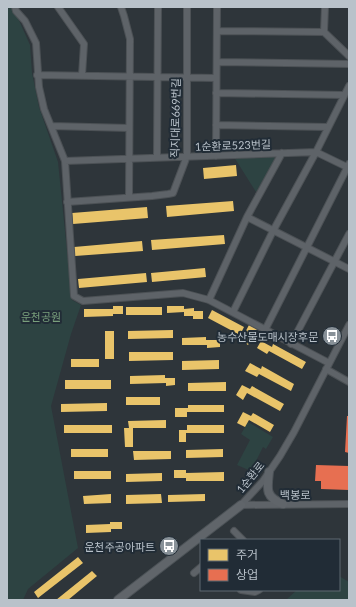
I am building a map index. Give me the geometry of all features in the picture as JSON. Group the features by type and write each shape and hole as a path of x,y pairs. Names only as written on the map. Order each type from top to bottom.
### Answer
{"main road":[{"path":"269,472 267,486 269,494 275,500 283,504"},
{"name":"1순환로","path":"118,600 241,505"}],"street":[{"path":"15,7 16,11 25,21 36,43 37,74 44,109 65,161 74,296 83,301 183,293 209,300 291,344 327,366 349,382"},
{"path":"58,7 84,44 82,75"},
{"path":"121,7 130,39 128,158 129,197"},
{"path":"157,157 158,7"},
{"name":"직지대로669번길","path":"67,202 168,194 173,192 187,156 187,7"},
{"path":"216,156 217,7"},
{"path":"324,32 325,7"},
{"path":"217,31 324,32 349,56"},
{"path":"217,62 349,64"},
{"path":"37,74 216,78"},
{"path":"233,312 273,231 316,152 349,86"},
{"path":"216,93 344,95"},
{"path":"216,125 328,127"},
{"path":"51,126 129,128"},
{"name":"1순환로523번길","path":"65,161 316,152 348,167"},
{"path":"209,300 247,217 282,153"},
{"path":"265,330 348,167"},
{"path":"247,217 349,269"},
{"path":"291,344 349,234"},
{"name":"1순환로","path":"241,505 269,472 294,432 349,325"},
{"name":"백봉로","path":"241,505 349,504"},
{"path":"234,531 242,539"},
{"path":"194,574 200,568"}],"green space":[{"name":"운천공원","path":"7,7 13,7 30,45 32,73 39,107 58,162 72,300 81,305 71,334 51,406 78,548 28,589 23,600 7,600"},
{"path":"274,156 275,160 256,192 234,157"},
{"path":"248,422 273,437 266,449 263,447 251,471 237,465 250,440 241,434"},
{"path":"340,577 349,582 349,600 252,600 287,599 296,591 340,591"}],"building: 주거":[{"path":"236,165 237,176 204,179 203,168"},
{"path":"233,201 234,211 167,217 166,206"},
{"path":"147,207 148,218 73,224 72,213"},
{"path":"224,235 225,244 152,250 151,240"},
{"path":"142,241 143,251 75,256 74,247"},
{"path":"205,268 206,277 152,282 151,273"},
{"path":"146,273 147,282 79,288 78,279"},
{"path":"113,306 123,306 123,314 113,314 113,316 84,317 84,309 113,309"},
{"path":"167,306 184,306 184,309 194,308 194,311 203,311 203,319 193,319 193,316 184,316 184,312 167,313"},
{"path":"126,307 162,307 162,315 126,315"},
{"path":"212,310 244,327 240,335 208,318"},
{"path":"249,325 257,329 248,345 241,340"},
{"path":"173,330 173,338 128,339 128,331"},
{"path":"105,331 114,331 114,359 105,359"},
{"path":"206,337 206,340 220,340 220,347 207,348 207,345 182,345 182,338"},
{"path":"261,341 272,347 273,344 306,362 302,369 269,351 267,354 257,348"},
{"path":"129,352 173,352 173,360 129,361"},
{"path":"71,359 99,359 99,367 71,367"},
{"path":"219,360 219,369 182,370 182,361"},
{"path":"250,363 261,369 262,366 294,384 291,391 259,374 257,377 245,371"},
{"path":"165,375 165,378 175,378 175,385 166,386 166,383 130,384 130,376"},
{"path":"65,380 111,380 111,389 65,389"},
{"path":"226,382 226,391 188,391 188,383"},
{"path":"242,385 250,389 252,386 284,404 280,411 247,393 243,400 236,395"},
{"path":"126,397 160,397 160,405 126,405"},
{"path":"107,403 107,411 61,412 61,404"},
{"path":"188,405 224,405 224,412 187,412 187,417 175,417 175,408 188,408"},
{"path":"243,412 251,416 253,413 274,425 270,432 249,420 245,427 237,423"},
{"path":"166,420 166,428 133,428 133,447 125,447 124,428 129,428 128,421"},
{"path":"64,425 112,425 112,433 64,433"},
{"path":"187,425 224,425 224,433 186,433 186,442 179,442 179,430 187,430"},
{"path":"71,449 108,449 108,457 71,457"},
{"path":"223,449 223,457 186,458 186,450"},
{"path":"133,451 171,451 171,459 134,460"},
{"path":"174,470 186,470 186,473 224,472 224,481 186,481 186,478 174,478"},
{"path":"74,471 111,471 111,479 74,479"},
{"path":"162,473 162,481 126,482 126,474"},
{"path":"111,494 111,503 84,504 83,496"},
{"path":"161,494 162,503 126,504 126,495"},
{"path":"205,494 205,501 168,502 168,495"},
{"path":"110,522 122,522 122,529 111,529 111,532 86,533 86,525 110,524"},
{"path":"78,557 83,563 38,598 34,592"},
{"path":"92,571 97,576 68,600 56,600"}],"building: 상업":[{"path":"347,416 349,416 349,453 345,452"},
{"path":"316,465 349,466 349,490 321,489 321,481 315,481"}],"place":[{"name":"농수산물도매시장후문","path":"332,336"},
{"name":"운천주공아파트","path":"169,546"}]}
